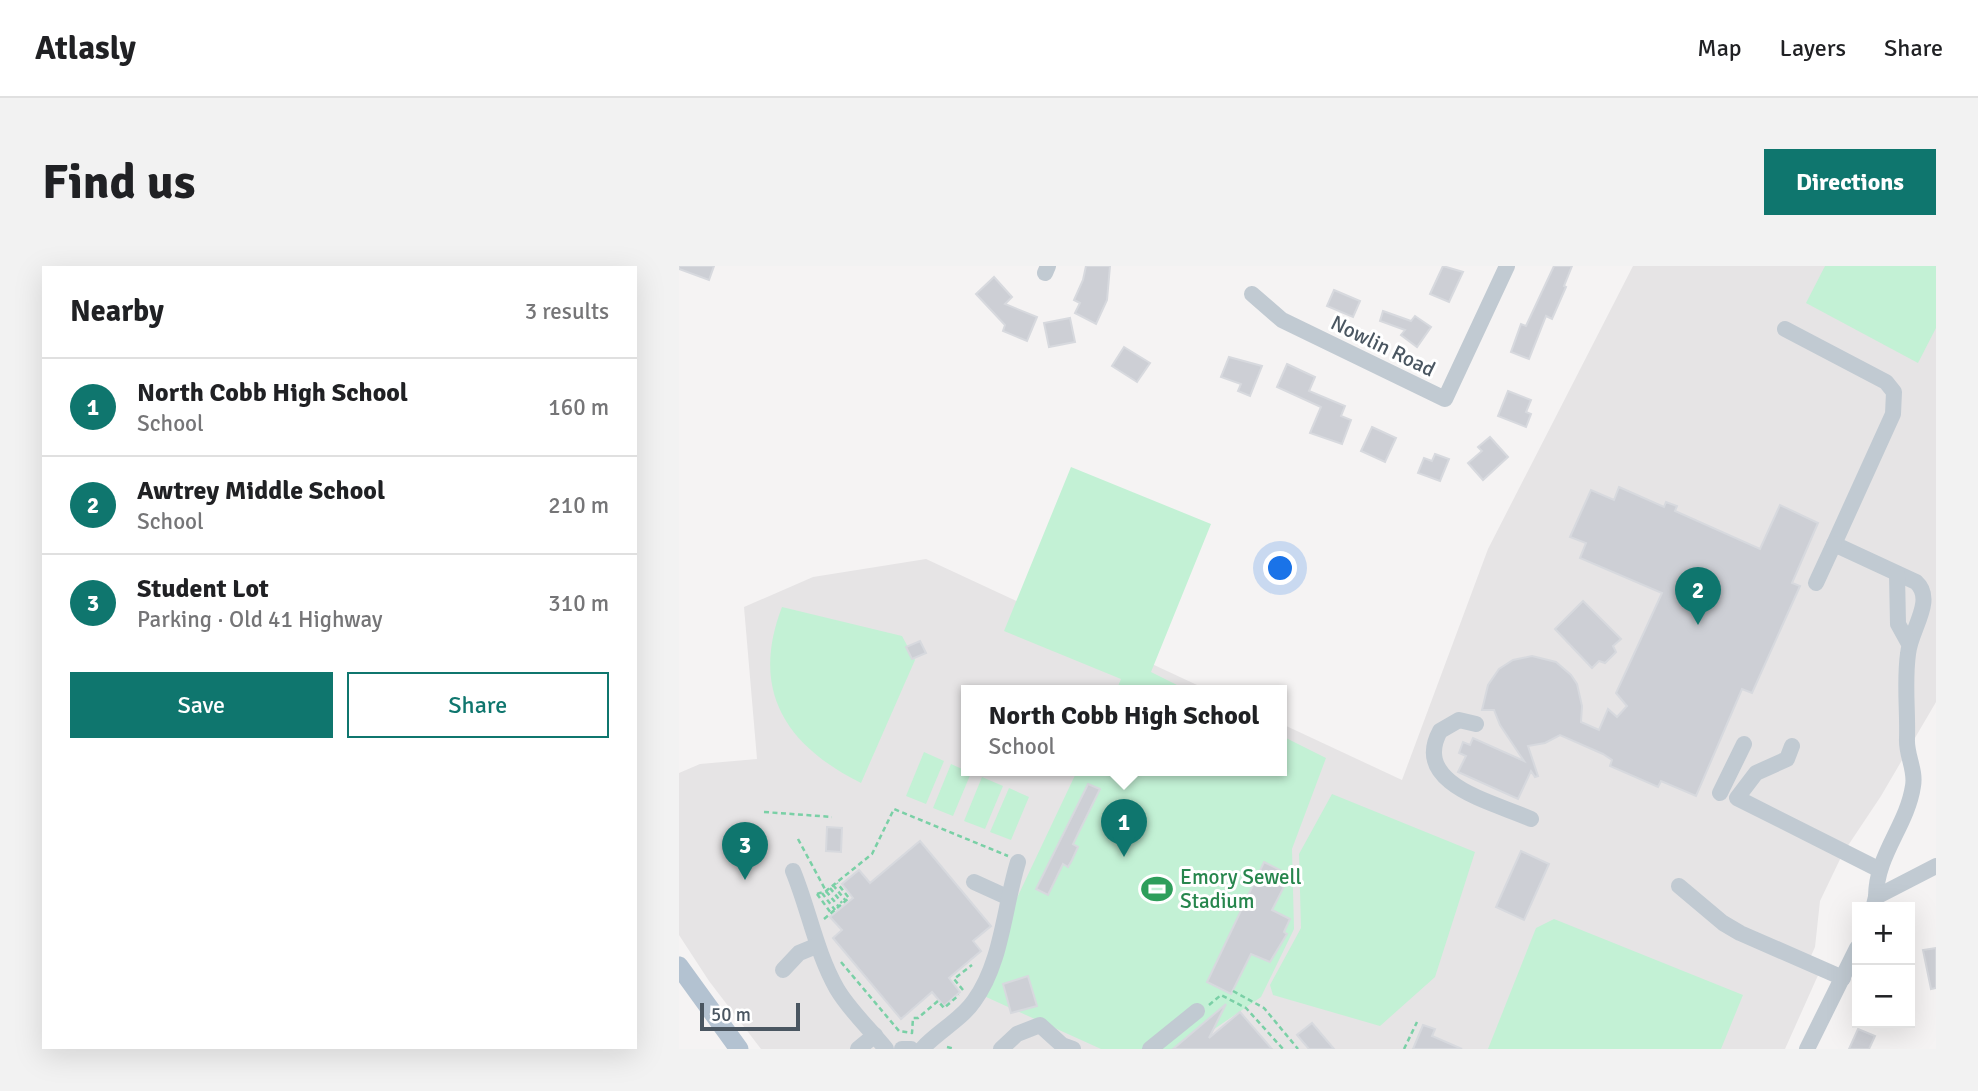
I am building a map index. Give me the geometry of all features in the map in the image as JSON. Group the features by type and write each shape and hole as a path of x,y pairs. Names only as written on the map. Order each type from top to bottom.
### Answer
{"main road":[{"path":"679,966 739,1049"}],"street":[{"name":"Nowlin Road","path":"1252,294 1282,320 1445,399 1507,266"},
{"path":"1785,330 1886,382 1894,392 1893,414 1816,583"},
{"path":"1834,544 1920,585 1927,598 1927,605 1909,644 1906,741 1913,786 1878,869 1875,902"},
{"path":"1897,574 1898,624 1909,644"},
{"path":"1476,724 1459,720 1440,731 1432,755 1438,772 1450,783 1531,819"},
{"path":"1720,793 1744,744"},
{"path":"1792,746 1787,759 1756,773 1737,798 1878,869"},
{"path":"922,1049 972,1004 990,977 1016,860"},
{"path":"1875,902 1936,866"},
{"path":"793,871 809,910 816,946 839,992 886,1049"},
{"path":"974,882 1007,897"},
{"path":"1679,886 1723,923 1740,933 1843,978"},
{"path":"783,970 799,953 816,946"},
{"path":"1807,1049 1852,959"},
{"path":"1150,1049 1196,1011"},
{"path":"1001,1049 1017,1034 1040,1025 1062,1045 1073,1049"},
{"path":"858,1049 875,1035"},
{"path":"902,1049 911,1049"}],"path":[{"path":"819,893 832,887 872,854 894,809 1016,860"},
{"path":"764,812 832,817"},
{"path":"798,839 842,904"},
{"path":"819,893 824,919 849,898 832,887"},
{"path":"819,893 831,913"},
{"path":"839,960 899,1031 912,1033 913,1018 918,1018 937,1001 944,1008 963,991 954,979 972,965"},
{"path":"1233,991 1264,1007 1298,1049"},
{"path":"1196,1011 1201,1012 1221,995 1246,1008 1283,1049"},
{"path":"1404,1049 1417,1023"}],"shaded area":[{"path":"1633,266 1936,266 1936,702 1881,796 1843,853 1820,901 1815,947 1806,967 1819,973 1785,1049 761,1049 709,981 679,935 679,773 700,764 757,759 744,607 813,577 926,559 1197,685 961,685 961,776 1287,776 1287,726 1402,780 1488,549"}],"green space":[{"path":"1825,266 1936,266 1936,328 1918,363 1806,303"},
{"path":"1071,467 1211,524 1151,672 1177,685 1118,685 1121,679 1004,631"},
{"path":"782,607 902,636 915,660 861,783 834,768 812,751 794,732 781,712 773,689 770,664 773,637"},
{"name":"Emory Sewell Stadium","path":"1287,738 1326,758 1292,849 1294,929 1261,997 1185,1049 1101,1049 973,991 1075,776 1287,776"},
{"path":"924,752 944,761 926,804 906,796"},
{"path":"951,764 961,768 961,776 970,776 953,816 933,808"},
{"path":"982,777 1003,786 985,829 964,821"},
{"path":"1009,788 1029,797 1011,840 990,832"},
{"path":"1332,794 1475,852 1435,977 1380,1026 1273,995 1270,985 1301,928 1299,854"},
{"path":"1554,919 1743,995 1721,1049 1488,1049 1536,928"}],"building":[{"path":"679,266 714,266 709,280 679,269"},
{"path":"1086,266 1110,266 1107,300 1096,324 1075,313 1080,303 1074,300"},
{"path":"1443,266 1463,272 1449,302 1430,294"},
{"path":"1554,266 1572,266 1552,319 1546,316 1529,359 1511,352 1521,324 1526,326"},
{"path":"994,277 1012,297 1005,304 1037,317 1027,341 1003,331 1005,325 976,294"},
{"path":"1334,290 1360,301 1353,317 1327,306"},
{"path":"1383,311 1411,321 1415,316 1431,327 1417,347 1401,335 1405,330 1380,321"},
{"path":"1070,318 1075,342 1049,347 1044,323"},
{"path":"1124,347 1150,363 1137,382 1112,366"},
{"path":"1229,357 1262,366 1250,396 1238,391 1241,384 1221,377"},
{"path":"1287,364 1315,377 1309,391 1345,406 1341,416 1351,420 1342,444 1310,433 1321,407 1277,387"},
{"path":"1508,391 1531,400 1526,412 1531,414 1526,427 1498,416"},
{"path":"1372,427 1396,438 1385,462 1361,451"},
{"path":"1490,437 1508,457 1483,480 1468,463 1482,451 1478,447"},
{"path":"1435,454 1449,459 1440,481 1418,473 1424,458 1432,461"},
{"path":"1619,487 1664,507 1666,502 1677,506 1675,511 1760,549 1780,505 1818,523 1792,583 1800,586 1752,693 1742,689 1696,796 1661,781 1658,787 1610,766 1612,760 1603,754 1560,735 1545,743 1528,746 1538,776 1535,777 1531,771 1518,799 1458,772 1466,756 1459,753 1463,742 1470,745 1473,738 1524,761 1500,725 1494,710 1482,710 1488,685 1499,669 1513,660 1532,656 1556,662 1577,684 1582,706 1581,722 1599,730 1608,709 1617,717 1627,706 1616,693 1662,593 1580,558 1586,543 1570,537 1591,490 1614,500"},
{"path":"1583,601 1621,639 1613,646 1616,652 1605,663 1599,661 1592,668 1555,629"},
{"path":"920,641 926,653 912,659 906,647"},
{"path":"1088,784 1100,789 1073,844 1078,847 1072,860 1068,867 1063,864 1048,895 1036,889"},
{"path":"827,827 842,828 841,852 826,851"},
{"path":"920,841 991,926 973,941 981,951 949,978 960,992 944,1006 932,992 901,1019 833,938 842,930 830,917 853,898 842,884 859,870 870,883"},
{"path":"1521,851 1549,864 1524,920 1496,907"},
{"path":"1264,862 1290,875 1272,910 1290,919 1284,932 1287,934 1270,962 1251,954 1231,994 1207,982"},
{"path":"1936,948 1936,988 1931,989 1923,950"},
{"path":"1028,976 1037,1006 1011,1013 1003,984"},
{"path":"1226,1004 1209,1038 1240,1012 1272,1049 1173,1049"},
{"path":"1312,1023 1334,1049 1309,1049 1297,1035"},
{"path":"1423,1025 1435,1029 1432,1036 1462,1049 1413,1049"},
{"path":"1858,1029 1875,1036 1869,1049 1849,1049"}],"place":[{"name":"Awtrey Middle School","path":"1698,625"},
{"name":"North Cobb High School","path":"1124,857"},
{"name":"Student Lot","path":"745,880"},
{"name":"Emory Sewell Stadium","path":"1157,889"}]}
